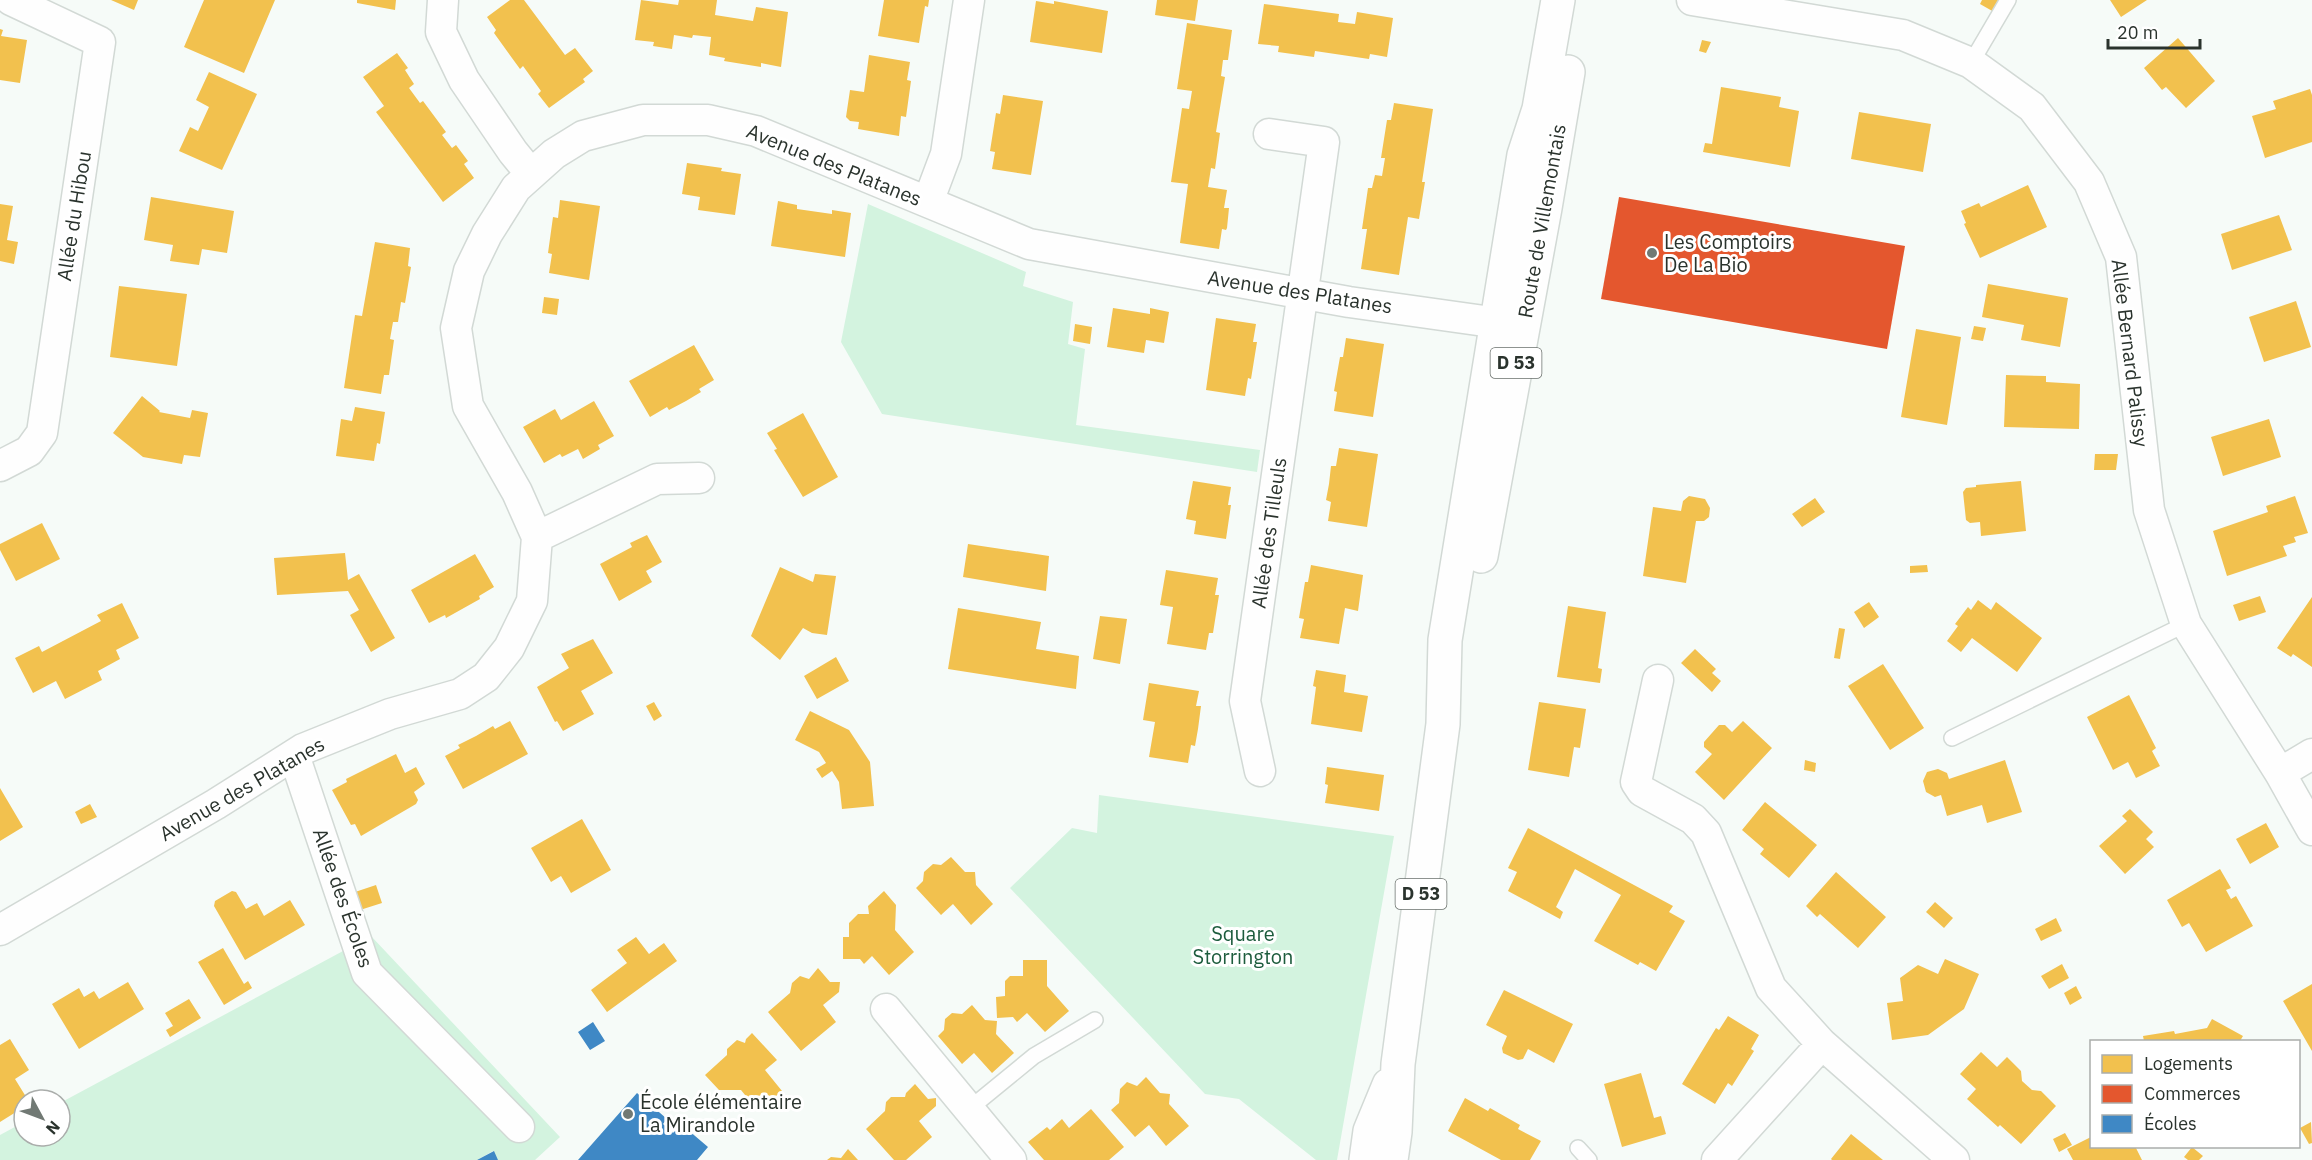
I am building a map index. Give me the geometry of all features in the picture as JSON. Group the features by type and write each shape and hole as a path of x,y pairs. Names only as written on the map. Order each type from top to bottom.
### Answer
{"main road":[{"name":"Route de Villemontais","path":"1391,1160 1395,1132 1398,1064 1443,724 1468,627 1509,324 1524,155 1539,109 1558,0"},
{"name":"Route de Villemontais","path":"1509,324 1545,208 1580,0"},
{"name":"Route de Villemontais","path":"1366,1160 1370,1131 1398,1064"}],"street":[{"name":"Allée du Hibou","path":"0,466 29,451 42,433 100,42 11,0"},
{"path":"443,0 441,32 464,80 513,152 531,174"},
{"path":"928,202 946,154 969,0"},
{"name":"Allée Bernard Palissy","path":"1692,0 1903,35 1971,63 2032,107 2089,182 2121,257 2149,510 2186,624 2280,773 2312,830"},
{"name":"Avenue des Platanes","path":"0,930 216,804 303,749 390,714 460,694 486,677 509,648 532,601 537,537 517,492 468,406 456,328 469,271 482,243 516,188 554,154 583,136 643,120 708,120 756,131 1029,244 1304,294 1509,324"},
{"name":"Allée des Tilleuls","path":"1260,771 1245,700 1324,142 1269,134"},
{"path":"537,537 657,479 699,478"},
{"path":"1658,680 1636,782 1642,791 1693,819 1706,833 1772,988 1822,1044 1954,1160"},
{"path":"2280,773 2312,754"},
{"name":"Allée des Écoles","path":"294,755 367,973 519,1127"},
{"path":"886,1009 1011,1160"},
{"path":"1717,1160 1822,1044"}],"lane":[{"path":"1971,63 2008,0"},
{"path":"1952,738 2186,624"},
{"path":"968,1110 1034,1056 1095,1020"},
{"path":"1578,1148 1589,1160"}],"green space":[{"path":"868,204 1026,272 1023,286 1073,302 1068,344 1085,349 1076,425 1260,450 1257,472 882,414 841,342"},
{"name":"Square Storrington","path":"1099,795 1394,836 1337,1160 1316,1160 1239,1099 1205,1094 1010,888 1072,828 1097,833"},
{"path":"371,936 560,1137 535,1160 498,1160 493,1151 477,1160 0,1160 0,1135 12,1128 12,1148 72,1148 72,1097"}],"building: Logements":[{"path":"111,0 138,0 134,10"},
{"path":"204,0 275,0 244,73 184,47"},
{"path":"357,0 396,0 395,10 357,3"},
{"path":"510,0 524,0 565,55 575,48 593,71 583,79 585,82 549,108 538,94 541,91 523,66 520,69 494,33 496,30 487,17"},
{"path":"641,0 678,5 679,0 717,0 715,15 753,21 756,7 788,12 781,67 761,63 761,67 724,61 725,58 709,55 711,37 693,35 692,38 674,35 672,49 653,46 654,42 635,40"},
{"path":"884,0 929,0 928,7 925,6 919,43 878,36"},
{"path":"1157,0 1198,0 1195,21 1155,15"},
{"path":"1982,0 2001,0 1994,12 1980,4"},
{"path":"2110,0 2147,0 2121,17"},
{"path":"1036,1 1054,4 1054,1 1108,11 1102,53 1030,42"},
{"path":"1264,4 1339,14 1338,22 1355,24 1357,12 1393,18 1387,57 1370,54 1369,59 1315,51 1314,57 1278,52 1279,46 1258,44"},
{"path":"1187,23 1232,30 1228,60 1223,60 1221,76 1225,77 1216,132 1220,133 1215,169 1211,168 1208,187 1227,190 1224,208 1229,208 1227,228 1222,229 1219,249 1180,243 1188,184 1171,182 1182,108 1189,109 1192,91 1177,89"},
{"path":"0,29 3,30 1,36 27,40 20,83 0,80"},
{"path":"2178,38 2215,81 2186,108 2166,87 2162,90 2144,68"},
{"path":"1702,40 1711,42 1706,53 1699,51"},
{"path":"397,53 408,68 405,70 414,84 409,88 420,103 423,101 446,132 442,135 452,148 456,145 468,161 464,164 474,178 443,202 376,112 384,106 363,77"},
{"path":"869,55 910,62 907,80 911,81 906,117 901,116 899,136 858,129 859,122 850,121 846,117 850,90 864,92"},
{"path":"209,72 257,94 222,170 179,151 190,127 198,131 209,107 196,100"},
{"path":"1721,87 1781,97 1779,107 1799,111 1790,167 1703,152 1705,143 1712,144"},
{"path":"2310,89 2312,142 2265,158 2252,116 2276,109 2273,101"},
{"path":"1003,95 1043,101 1031,175 992,169 995,152 990,151 996,113 1000,114"},
{"path":"1394,103 1433,109 1419,219 1408,217 1399,275 1361,269 1367,229 1362,229 1368,188 1372,188 1375,175 1382,176 1385,158 1381,158 1387,120 1391,120"},
{"path":"1859,112 1931,124 1923,172 1851,159"},
{"path":"687,163 722,168 721,171 741,174 735,215 698,210 700,197 682,194"},
{"path":"2028,185 2047,227 1980,258 1964,224 1966,223 1961,211 1979,203 1981,207"},
{"path":"151,197 234,211 227,253 202,249 199,265 170,261 173,245 144,240"},
{"path":"560,200 600,206 589,280 549,273 552,254 548,253 553,217 558,218"},
{"path":"778,201 797,205 797,209 832,214 832,210 851,213 845,257 771,246"},
{"path":"0,204 13,206 7,240 18,242 14,264 0,261"},
{"path":"2279,215 2292,250 2232,270 2221,234"},
{"path":"375,242 410,248 408,266 411,267 405,303 401,302 398,322 393,322 390,339 394,340 389,375 384,375 381,394 344,388 355,315 362,316"},
{"path":"1988,284 2068,298 2060,347 2021,340 2024,325 1982,317"},
{"path":"119,286 187,294 177,366 110,357"},
{"path":"544,297 559,299 557,315 542,313"},
{"path":"2296,301 2311,347 2264,362 2249,317"},
{"path":"1113,308 1150,314 1150,308 1169,312 1164,343 1146,340 1144,353 1107,347"},
{"path":"1216,318 1256,324 1253,342 1257,342 1251,379 1248,378 1245,396 1206,390"},
{"path":"1075,324 1092,327 1090,344 1073,341"},
{"path":"1974,326 1986,328 1983,341 1971,339"},
{"path":"1916,329 1961,337 1947,425 1901,417"},
{"path":"1346,338 1384,344 1373,417 1334,411 1337,392 1334,391"},
{"path":"694,345 714,380 699,389 701,392 686,401 669,410 667,407 650,417 629,381"},
{"path":"2006,375 2046,376 2046,382 2080,384 2079,429 2004,427"},
{"path":"142,396 159,412 190,418 192,410 208,413 200,457 184,455 182,464 143,457 113,433"},
{"path":"594,401 614,436 598,445 600,449 583,459 578,449 562,457 560,454 544,463 523,427 555,409 561,420"},
{"path":"355,407 385,412 380,444 377,443 374,461 336,456 341,419 352,421"},
{"path":"803,413 838,477 803,497 774,450 777,449 767,433"},
{"path":"2269,419 2281,457 2223,476 2211,437"},
{"path":"1339,448 1378,454 1367,527 1328,521 1331,502 1326,500 1331,466 1336,466"},
{"path":"2095,454 2118,454 2116,470 2094,470"},
{"path":"1193,481 1231,487 1226,539 1194,534 1196,521 1186,519"},
{"path":"2021,481 2026,531 1981,536 1980,522 1970,523 1966,520 1963,492 1966,488 1976,487 1976,485"},
{"path":"1689,496 1705,499 1710,508 1709,517 1704,521 1696,521 1686,583 1643,576 1653,507 1681,511 1683,501"},
{"path":"2295,496 2308,533 2294,537 2296,542 2283,546 2287,556 2227,576 2213,531 2268,512 2266,506"},
{"path":"1815,498 1825,512 1802,527 1792,514"},
{"path":"42,523 60,559 16,581 0,550 0,544"},
{"path":"647,535 662,562 646,571 652,582 619,601 600,564 632,547 630,543"},
{"path":"968,544 1049,556 1046,591 963,577"},
{"path":"345,553 348,580 359,574 395,638 371,652 350,615 359,610 348,591 277,595 274,558"},
{"path":"475,554 494,587 479,596 480,599 446,618 445,615 429,623 411,590"},
{"path":"1311,565 1363,575 1358,611 1345,608 1339,644 1300,638 1304,619 1299,618 1305,582 1308,582"},
{"path":"1927,565 1928,572 1910,573 1910,566"},
{"path":"780,567 813,582 815,574 836,576 827,635 812,633 803,628 780,660 751,636"},
{"path":"1166,570 1218,578 1215,595 1219,595 1213,633 1209,633 1206,650 1167,644 1173,607 1160,605"},
{"path":"2260,596 2266,612 2239,621 2233,605"},
{"path":"2312,597 2312,667 2293,654 2291,657 2277,648"},
{"path":"1978,600 1991,610 1996,602 2042,638 2017,672 1972,638 1961,652 1947,641 1958,626 1955,624 1968,607 1971,610"},
{"path":"1869,602 1879,617 1864,628 1854,612"},
{"path":"122,603 139,638 116,650 120,659 98,671 102,680 65,699 56,681 33,693 15,658 39,646 42,652 101,621 97,615"},
{"path":"1568,606 1606,612 1598,668 1602,669 1600,683 1557,677"},
{"path":"958,608 1041,622 1036,649 1079,656 1076,689 948,669"},
{"path":"1100,616 1127,619 1120,664 1093,659"},
{"path":"1839,628 1845,629 1840,659 1834,658"},
{"path":"593,639 613,673 581,691 594,714 563,731 557,721 555,722 537,687 569,668 561,654"},
{"path":"1695,649 1716,669 1712,673 1721,681 1712,692 1681,663"},
{"path":"836,657 849,681 817,699 804,676"},
{"path":"1883,664 1924,728 1890,750 1848,686"},
{"path":"1316,670 1346,675 1344,692 1368,696 1362,732 1311,724"},
{"path":"1149,683 1199,691 1196,706 1201,706 1198,729 1195,746 1191,745 1188,763 1149,757 1155,722 1143,720"},
{"path":"2129,695 2156,748 2152,751 2160,766 2136,778 2128,762 2113,770 2087,717"},
{"path":"654,702 662,716 654,721 646,706"},
{"path":"1539,702 1586,709 1580,748 1574,747 1569,777 1528,770"},
{"path":"810,711 849,730 870,762 874,806 842,809 839,782 832,771 822,778 816,769 826,763 819,752 795,740"},
{"path":"510,721 528,754 463,789 445,756 460,748 458,745 493,726 495,729"},
{"path":"1743,721 1772,748 1724,800 1695,772 1712,754 1704,747 1704,742 1719,725 1725,725 1732,732"},
{"path":"396,754 405,773 416,767 425,784 414,792 418,800 416,804 361,836 355,824 351,825 332,790 347,782 346,779"},
{"path":"1805,760 1816,763 1815,772 1804,770"},
{"path":"2005,760 2022,812 1987,823 1982,805 1947,816 1941,795 1935,797 1926,792 1923,781 1927,772 1938,769 1947,773 1949,779"},
{"path":"1327,767 1384,775 1379,811 1325,803 1328,785 1325,784"},
{"path":"0,788 23,827 0,841"},
{"path":"1765,802 1817,845 1789,878 1760,854 1764,849 1742,830"},
{"path":"90,804 97,817 81,824 75,812"},
{"path":"2130,809 2153,832 2146,839 2154,847 2125,874 2099,846 2127,821 2122,816"},
{"path":"582,819 611,870 571,893 561,876 551,882 531,848"},
{"path":"2266,823 2279,847 2250,864 2236,839"},
{"path":"1528,828 1673,906 1669,912 1685,921 1656,971 1640,962 1638,965 1594,941 1621,895 1575,869 1556,907 1563,912 1560,919 1508,891 1517,872 1508,868"},
{"path":"951,857 965,872 975,872 976,885 993,904 971,925 953,904 941,915 916,888 923,881 924,872 933,864 941,865"},
{"path":"2220,869 2231,888 2226,890 2231,899 2236,896 2253,926 2206,952 2189,923 2182,927 2167,900"},
{"path":"1836,872 1886,917 1858,948 1820,914 1817,917 1806,906"},
{"path":"376,885 382,903 360,910 355,892"},
{"path":"232,891 236,892 246,909 257,903 264,916 290,900 305,925 245,960 214,906 215,901"},
{"path":"884,891 896,905 895,930 914,952 889,975 872,956 864,964 860,959 843,959 843,937 849,937 849,923 858,914 869,914 868,906"},
{"path":"1935,902 1953,918 1944,928 1926,912"},
{"path":"2056,918 2062,931 2041,941 2035,929"},
{"path":"636,937 649,954 664,943 677,961 607,1012 591,990 627,963 617,950"},
{"path":"223,948 244,984 248,981 252,988 224,1005 198,962"},
{"path":"1945,959 1979,974 1964,1009 1928,1035 1892,1040 1887,1003 1903,1001 1900,978 1918,965 1938,974"},
{"path":"1023,960 1047,960 1047,986 1069,1011 1045,1032 1027,1013 1017,1022 1013,1017 997,1018 996,997 1005,996 1005,981 1010,976 1023,976"},
{"path":"2062,964 2069,978 2049,989 2041,976"},
{"path":"818,968 830,982 840,982 839,992 823,1005 836,1022 801,1051 768,1012 790,993 792,983 800,976 809,979"},
{"path":"128,982 144,1009 79,1049 52,1004 79,988 84,997 94,991 99,999"},
{"path":"2312,984 2312,1051 2283,1001"},
{"path":"2076,986 2082,998 2070,1005 2064,993"},
{"path":"1504,990 1573,1024 1554,1063 1528,1049 1523,1059 1518,1060 1503,1053 1502,1048 1507,1036 1486,1025"},
{"path":"189,999 201,1018 170,1037 166,1030 173,1026 165,1013"},
{"path":"972,1005 985,1020 997,1021 996,1034 1014,1053 992,1073 974,1053 962,1064 938,1036 944,1030 945,1019 952,1013 962,1014"},
{"path":"1728,1016 1759,1035 1751,1049 1754,1051 1732,1086 1728,1083 1715,1104 1682,1084 1716,1028 1719,1030"},
{"path":"2212,1019 2243,1036 2241,1040 2144,1040 2143,1036 2174,1031 2175,1034 2207,1028"},
{"path":"752,1033 777,1060 765,1070 782,1091 758,1111 741,1090 719,1090 705,1075 727,1055 727,1049 737,1040 745,1043"},
{"path":"10,1039 29,1070 15,1079 21,1088 12,1088 12,1114 0,1122 0,1045"},
{"path":"1981,1052 1997,1067 2007,1057 2021,1071 2022,1081 2032,1090 2041,1091 2056,1106 2021,1144 1967,1099 1976,1089 1960,1074"},
{"path":"1641,1073 1654,1118 1661,1116 1666,1134 1622,1147 1604,1084"},
{"path":"1146,1077 1160,1093 1170,1094 1169,1104 1189,1126 1166,1146 1149,1125 1135,1137 1111,1110 1119,1103 1120,1089 1127,1082 1137,1086"},
{"path":"915,1084 928,1099 936,1098 936,1106 919,1121 932,1137 906,1160 894,1160 866,1129 885,1111 886,1102 891,1097 905,1097"},
{"path":"1465,1098 1488,1111 1490,1108 1520,1125 1518,1129 1541,1141 1530,1160 1501,1160 1448,1131"},
{"path":"1091,1109 1124,1147 1109,1160 1044,1160 1028,1142 1047,1127 1050,1130 1062,1119 1069,1128"},
{"path":"2311,1122 2312,1143 2309,1144 2300,1128"},
{"path":"2065,1133 2072,1145 2059,1152 2053,1139"},
{"path":"1851,1134 1883,1160 1832,1160"},
{"path":"2090,1138 2090,1148 2136,1148 2142,1160 2073,1160 2067,1149"},
{"path":"2191,1148 2203,1156 2199,1160 2188,1160 2184,1157"},
{"path":"848,1149 858,1160 827,1160 831,1157 841,1158"}],"building: Commerces":[{"path":"1619,197 1905,246 1887,349 1601,299"}],"building: Écoles":[{"path":"593,1022 605,1041 590,1050 578,1032"},
{"path":"637,1093 667,1119 663,1124 673,1133 681,1124 708,1147 697,1160 578,1160"},
{"path":"494,1151 498,1160 477,1160"}],"place":[{"name":"Les Comptoirs De La Bio","path":"1652,253"},
{"name":"École élémentaire La Mirandole","path":"628,1114"}]}
